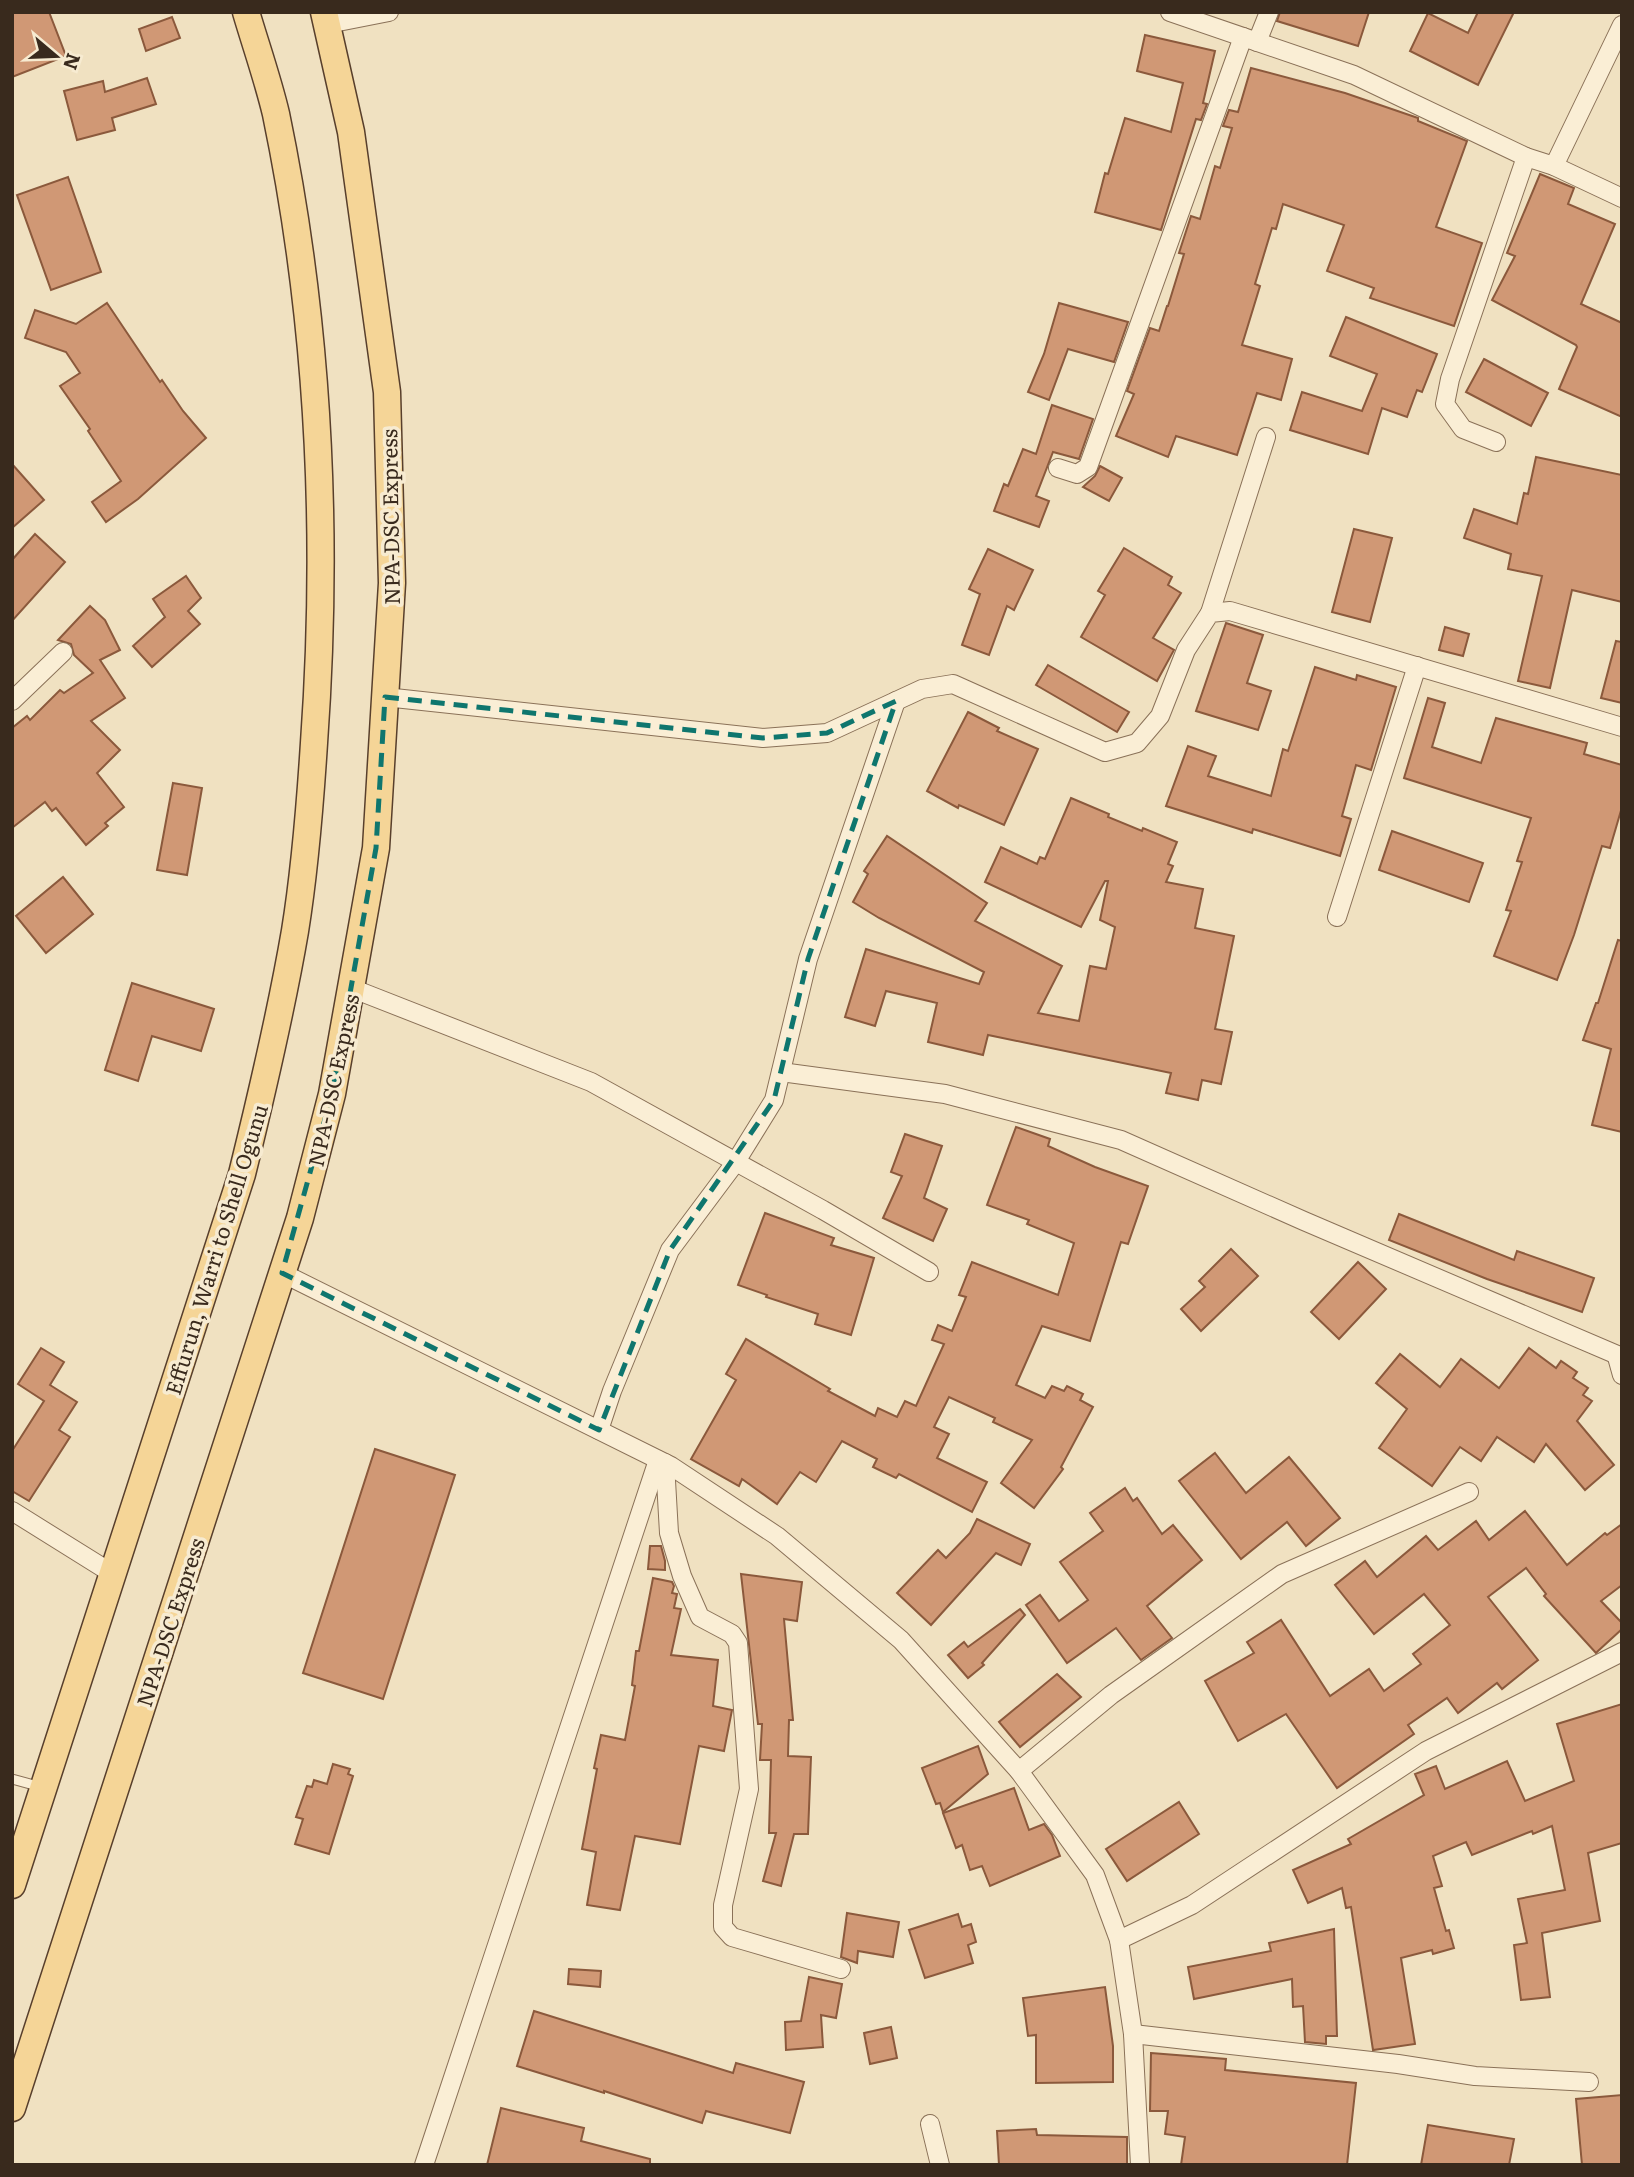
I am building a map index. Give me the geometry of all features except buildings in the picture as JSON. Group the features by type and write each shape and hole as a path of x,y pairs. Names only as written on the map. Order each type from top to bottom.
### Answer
{"main road":[{"name":"Effurun, Warri to Shell Ogunu","path":"12,1885 242,1174 271,1055 295,929 309,815 318,683 321,563 317,414 301,255 275,112 246,12"},
{"name":"NPA-DSC Express","path":"12,2108 300,1218 332,1094 376,848 392,583 387,392 351,132 326,18"}],"street":[{"path":"326,18 389,12"},
{"path":"1170,12 1354,75 1526,157 1554,166 1622,198"},
{"path":"1058,468 1077,474 1088,467 1250,40 1269,12"},
{"path":"1554,166 1622,25"},
{"path":"1496,442 1463,429 1446,404 1450,379 1526,157"},
{"path":"385,696 763,737 827,733 922,689 953,684 1105,752 1137,743 1160,716 1186,650 1210,613 1266,437"},
{"path":"1210,613 1230,611 1622,727"},
{"path":"12,701 63,652"},
{"path":"1337,917 1417,666"},
{"path":"598,1430 670,1250 735,1163 774,1100 808,959 896,701"},
{"path":"351,988 591,1082 823,1210 929,1272"},
{"path":"781,1072 945,1094 1121,1140 1619,1357 1622,1375"},
{"path":"282,1273 662,1461 776,1536 901,1640 1018,1771 1095,1875 1119,1940 1133,2034 1140,2165"},
{"path":"662,1461 669,1534 682,1576 700,1617 732,1634 737,1643 749,1789 723,1905 723,1927 732,1937 841,1969"},
{"path":"424,2165 662,1461"},
{"path":"1018,1771 1111,1695 1282,1574 1469,1492"},
{"path":"12,1511 113,1574"},
{"path":"1119,1940 1192,1905 1426,1751 1622,1652"},
{"path":"1133,2034 1398,2064 1475,2076 1589,2082"},
{"path":"930,2124 940,2165"}],"lane":[{"path":"12,1779 44,1788"}],"highlighted area":[{"path":"385,697 763,738 827,733 896,701 808,959 774,1100 670,1250 599,1430 282,1273 332,1094 376,848"}]}
